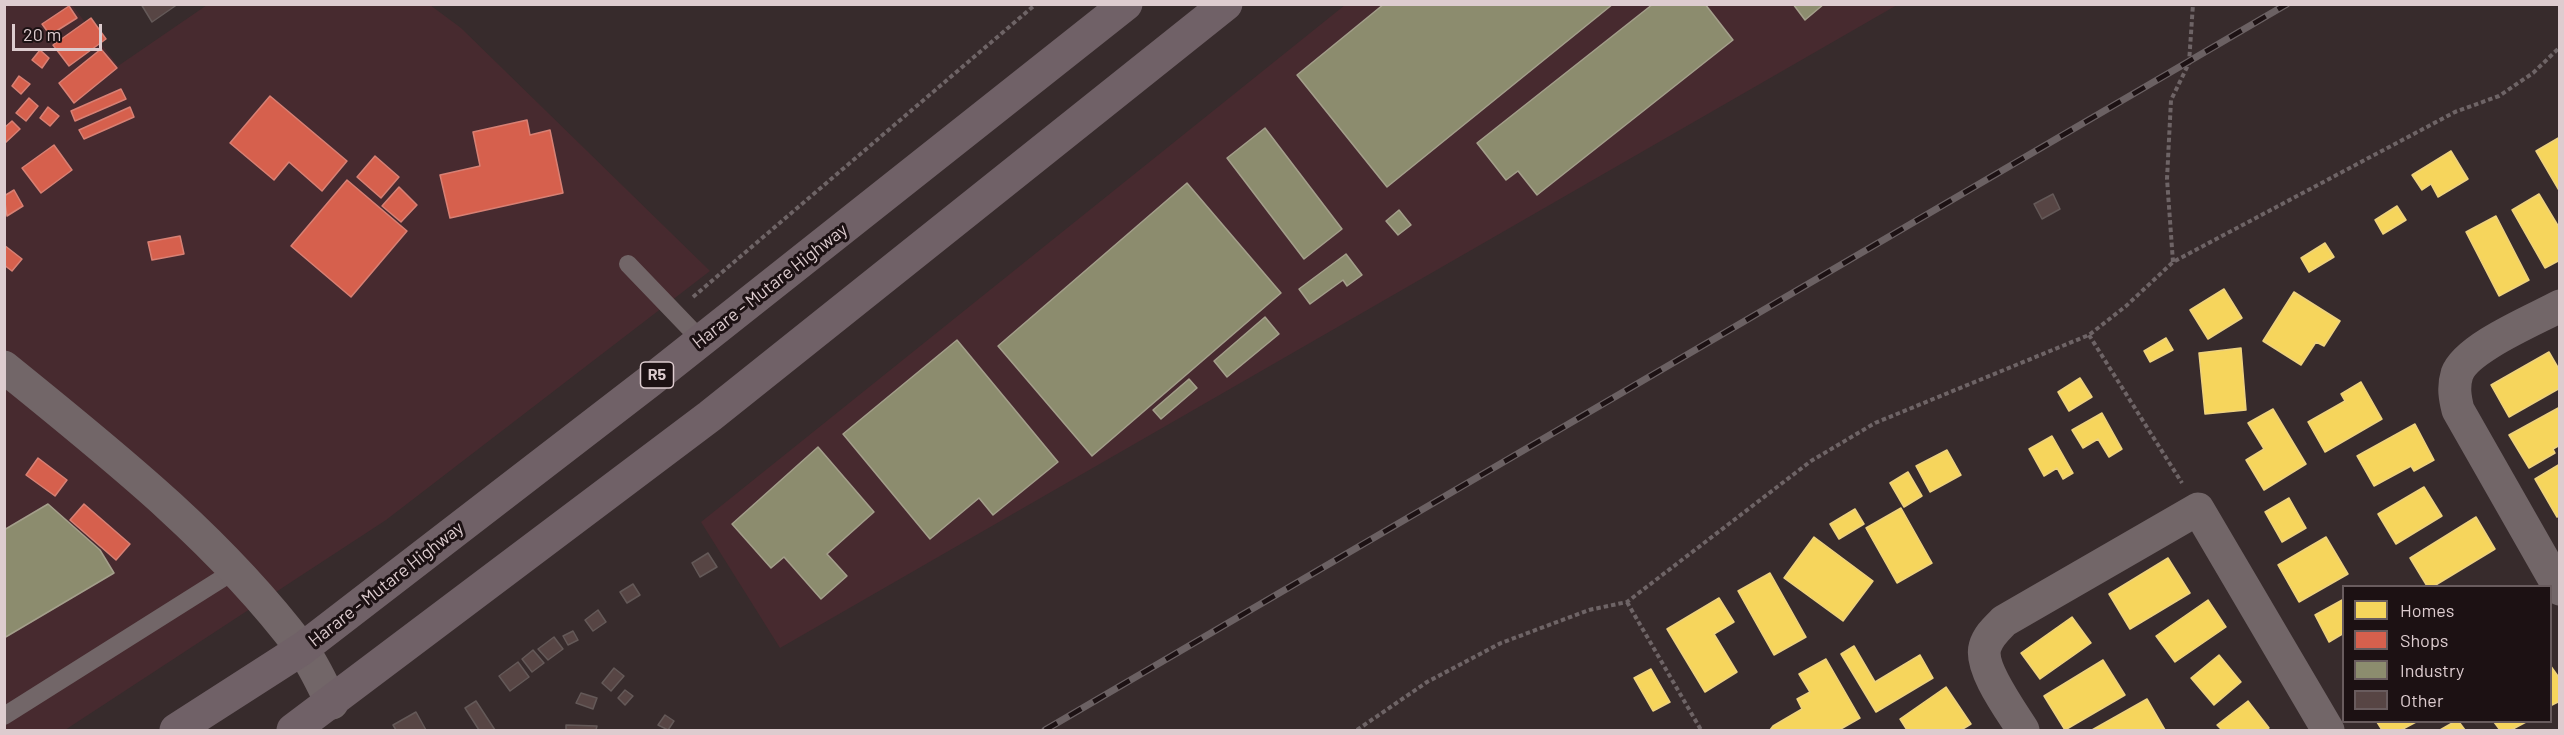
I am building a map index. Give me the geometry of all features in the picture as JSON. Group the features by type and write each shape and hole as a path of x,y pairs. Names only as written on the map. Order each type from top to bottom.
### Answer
{"highway":[{"name":"Harare - Mutare Highway","path":"176,730 302,649 701,340 1126,4"},
{"path":"293,730 332,703 710,416 1226,4"}],"street":[{"path":"2559,306 2474,353 2457,372 2454,389 2458,410 2559,589"},
{"path":"4,367 154,489 234,571 302,649 332,703"},
{"path":"2023,730 1987,669 1984,649 1990,636 2004,621 2198,509 2328,730"}],"lane":[{"path":"628,264 701,340"},
{"path":"4,716 234,571"}],"path":[{"path":"675,312 1036,4"},
{"path":"2173,262 2167,179 2171,100 2189,63 2193,4"},
{"path":"1357,730 1427,682 1501,643 1589,610 1627,602 1811,462 1875,423 2089,335 2126,306 2173,262 2456,112 2499,96 2534,73 2559,47"},
{"path":"2089,335 2198,509"},
{"path":"1627,602 1701,730"}],"shaded area":[{"path":"4,5 72,5 118,66 207,5 430,5 461,28 710,271 386,520 65,730 5,730"},
{"path":"1345,5 1897,5 780,648 701,522"}],"building: Homes":[{"path":"2560,137 2560,192 2536,151"},
{"path":"2451,151 2468,179 2438,197 2431,184 2422,190 2412,175"},
{"path":"2539,194 2560,229 2560,260 2545,268 2512,210"},
{"path":"2397,206 2406,220 2383,234 2375,220"},
{"path":"2496,216 2529,280 2499,296 2466,232"},
{"path":"2325,243 2334,257 2309,272 2301,258"},
{"path":"2224,289 2242,318 2208,339 2190,310"},
{"path":"2294,292 2340,321 2324,346 2316,342 2301,365 2263,341"},
{"path":"2166,338 2173,350 2150,362 2144,351"},
{"path":"2241,348 2246,410 2205,414 2199,353"},
{"path":"2549,352 2560,371 2560,388 2509,417 2491,385"},
{"path":"2080,378 2092,397 2069,411 2058,392"},
{"path":"2361,382 2382,419 2325,452 2308,422 2345,401 2341,394"},
{"path":"2560,407 2560,445 2553,449 2555,453 2529,468 2509,435"},
{"path":"2273,409 2306,464 2264,490 2246,460 2264,449 2248,423"},
{"path":"2102,413 2122,449 2109,457 2098,439 2083,448 2072,430"},
{"path":"2415,424 2434,460 2414,471 2411,466 2374,486 2357,456"},
{"path":"2052,436 2073,473 2063,479 2057,468 2044,476 2029,449"},
{"path":"1947,450 1961,475 1930,492 1916,466"},
{"path":"2560,464 2560,516 2557,517 2535,479"},
{"path":"1908,472 1922,496 1904,507 1890,483"},
{"path":"2424,487 2442,516 2396,544 2378,514"},
{"path":"2289,498 2306,528 2282,542 2265,512"},
{"path":"1901,508 1932,563 1897,583 1866,528"},
{"path":"1855,509 1864,524 1839,539 1830,524"},
{"path":"2476,517 2495,549 2436,585 2426,585 2410,558"},
{"path":"1814,537 1873,581 1843,621 1784,578"},
{"path":"2326,537 2348,574 2299,602 2278,565"},
{"path":"2168,558 2190,593 2130,629 2109,594"},
{"path":"1770,573 1806,637 1774,655 1738,591"},
{"path":"1719,598 1734,622 1714,634 1737,672 1705,692 1667,629"},
{"path":"2208,600 2226,627 2175,662 2156,636"},
{"path":"2342,600 2342,634 2329,642 2315,615"},
{"path":"2072,617 2091,643 2040,679 2021,653"},
{"path":"1854,646 1875,682 1920,655 1933,678 1876,712 1841,654"},
{"path":"2219,655 2241,682 2214,705 2191,678"},
{"path":"1826,659 1860,718 1839,730 1770,730 1802,709 1797,699 1810,692 1799,674"},
{"path":"2103,660 2125,695 2065,730 2044,696"},
{"path":"2552,668 2560,679 2560,701 2552,705"},
{"path":"1651,669 1670,702 1653,711 1634,678"},
{"path":"1946,687 1971,724 1961,730 1907,730 1900,719"},
{"path":"2147,699 2165,730 2092,730"},
{"path":"2248,701 2269,728 2265,730 2222,730 2217,725"},
{"path":"2378,723 2414,723 2401,730 2382,730"},
{"path":"2452,723 2460,723 2465,730 2440,730"},
{"path":"2495,723 2524,723 2511,730 2500,730"}],"building: Shops":[{"path":"69,6 77,18 50,35 42,24"},
{"path":"91,18 106,39 69,66 53,45"},
{"path":"101,49 117,68 74,103 59,83"},
{"path":"40,50 49,58 42,68 32,60"},
{"path":"19,76 30,84 21,94 12,86"},
{"path":"121,89 126,99 75,121 71,111"},
{"path":"270,96 347,161 322,191 289,162 274,180 230,143"},
{"path":"29,98 38,106 26,121 16,113"},
{"path":"48,107 59,116 50,126 40,118"},
{"path":"130,107 134,117 84,139 79,130"},
{"path":"527,120 530,135 550,130 563,193 450,218 440,175 480,166 473,132"},
{"path":"12,121 20,129 4,144 4,128"},
{"path":"54,145 72,170 41,193 22,168"},
{"path":"375,156 399,177 381,198 357,177"},
{"path":"347,180 407,231 351,297 291,246"},
{"path":"399,187 417,205 401,222 382,206"},
{"path":"14,190 23,206 7,216 4,196"},
{"path":"180,236 184,254 152,260 148,242"},
{"path":"4,245 22,259 12,271 4,265"},
{"path":"38,458 67,480 55,496 26,475"},
{"path":"84,504 130,544 116,560 70,520"}],"building: Industry":[{"path":"1384,4 1613,4 1387,187 1297,75"},
{"path":"1653,4 1705,4 1733,40 1537,195 1518,171 1506,180 1477,143"},
{"path":"1793,4 1824,4 1805,20"},
{"path":"1265,128 1342,229 1304,259 1227,158"},
{"path":"1187,183 1281,293 1092,456 998,346"},
{"path":"1399,210 1411,225 1398,235 1386,221"},
{"path":"1346,254 1362,275 1347,286 1343,280 1310,304 1299,289"},
{"path":"1265,317 1279,334 1227,377 1214,361"},
{"path":"957,340 1058,462 993,515 979,498 930,539 843,434"},
{"path":"1189,379 1197,388 1161,419 1153,410"},
{"path":"818,447 874,512 827,554 847,576 821,599 784,557 771,568 732,524"},
{"path":"48,504 100,550 114,573 4,638 4,530"}],"building: Other":[{"path":"141,4 178,4 152,22"},
{"path":"2053,194 2060,209 2042,219 2034,204"},
{"path":"708,553 717,567 700,577 692,563"},
{"path":"633,584 640,595 627,603 620,592"},
{"path":"598,610 606,622 593,631 585,620"},
{"path":"573,631 578,640 568,645 563,636"},
{"path":"554,637 563,649 548,660 538,649"},
{"path":"533,650 544,663 532,672 522,659"},
{"path":"518,662 529,677 510,691 499,676"},
{"path":"614,668 624,676 611,691 602,683"},
{"path":"625,690 633,696 625,705 618,698"},
{"path":"581,693 597,698 593,709 576,703"},
{"path":"476,701 495,730 479,730 465,708"},
{"path":"416,712 426,730 396,730 393,725"},
{"path":"665,715 674,721 668,730 658,725"},
{"path":"566,725 597,726 596,730 566,730"}],"railway":[{"path":"1045,730 2287,4"}]}
